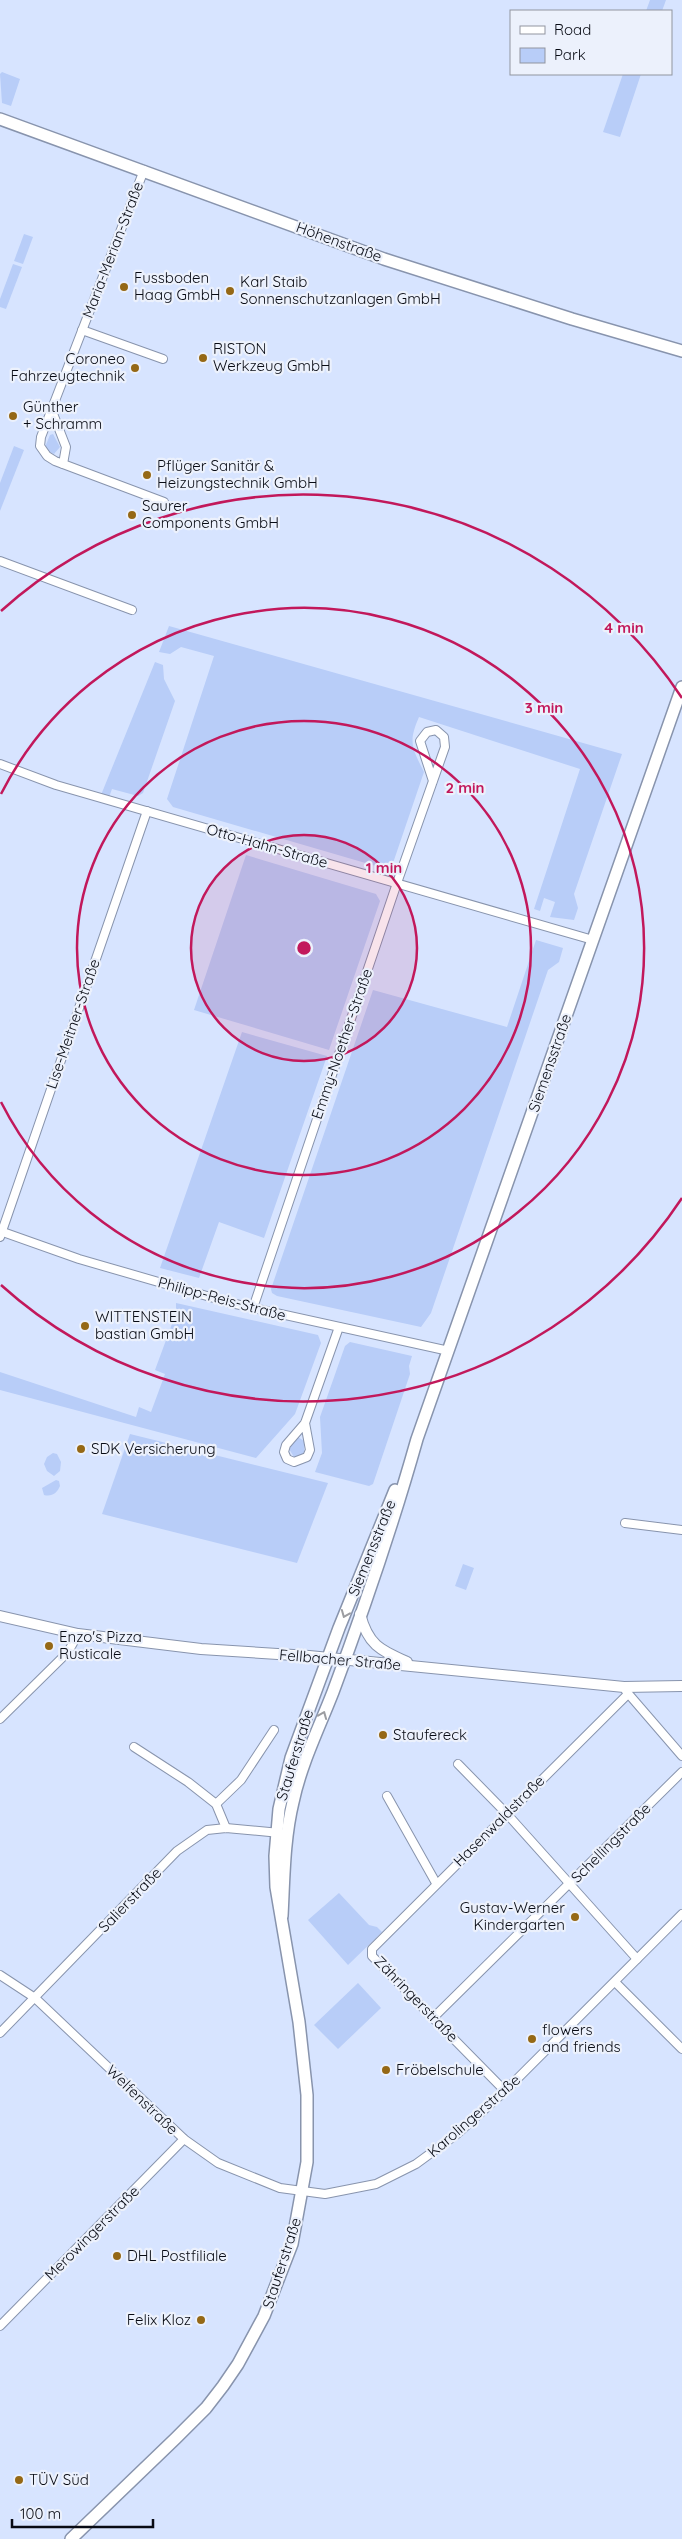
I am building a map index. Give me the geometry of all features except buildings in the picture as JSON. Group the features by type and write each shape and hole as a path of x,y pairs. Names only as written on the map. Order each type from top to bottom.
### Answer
{"main road":[{"name":"Höhenstraße","path":"0,121 14,124 144,170 384,259 572,319 682,351"},
{"name":"Siemensstraße","path":"328,1658 417,1439 682,688"},
{"name":"Siemensstraße","path":"344,1660 400,1500 417,1439"},
{"name":"Stauferstraße","path":"71,2539 206,2408 238,2364 264,2316 292,2244 307,2162 308,2095 282,1916 282,1834 279,1808 291,1758 328,1658"},
{"name":"Stauferstraße","path":"282,1834 303,1765 344,1660"}],"street":[{"name":"Maria-Merian-Straße","path":"144,170 82,330 40,446 47,456 63,464 164,502"},
{"name":"Maria-Merian-Straße","path":"82,330 163,359"},
{"path":"52,411 66,446 63,464"},
{"path":"0,561 132,610"},
{"name":"Emmy-Noether-Straße","path":"254,1308 397,883 432,781 445,742 442,734 432,730 423,736 420,746 432,781"},
{"name":"Otto-Hahn-Straße","path":"0,764 56,785 593,940"},
{"name":"Lise-Meitner-Straße","path":"1,1234 147,811"},
{"name":"Philipp-Reis-Straße","path":"1,1234 79,1259 254,1308 448,1351"},
{"path":"304,1423 310,1450 307,1457 294,1462 288,1459 284,1452 286,1445 304,1423 339,1327"},
{"path":"625,1523 682,1530"},
{"path":"360,1614 367,1635 376,1646 415,1666"},
{"name":"Fellbacher Straße","path":"0,1616 78,1634 220,1651 415,1666 626,1691 682,1686"},
{"path":"0,1719 68,1652 78,1634"},
{"path":"626,1691 682,1756"},
{"name":"Hasenwaldstraße","path":"372,1950 626,1691"},
{"path":"216,1804 241,1780 274,1730"},
{"path":"134,1747 188,1782 216,1804 226,1828"},
{"path":"458,1764 507,1814 637,1959"},
{"name":"Schellingstraße","path":"434,2018 682,1772"},
{"path":"387,1796 436,1883"},
{"name":"Salierstraße","path":"0,2033 177,1851 206,1830 226,1828 282,1834"},
{"name":"Karolingerstraße","path":"303,2192 320,2194 351,2190 376,2184 425,2159 457,2134 505,2091 682,1914"},
{"name":"Zähringerstraße","path":"372,1950 372,1956 505,2091"},
{"name":"Welfenstraße","path":"0,1975 36,1998 184,2139 218,2163 280,2188 303,2192"},
{"path":"615,1982 682,2049"},
{"name":"Merowingerstraße","path":"0,2326 184,2139"}],"green space":[{"path":"650,0 666,0 662,10 646,10"},
{"path":"2,72 20,79 11,106 2,103 0,74"},
{"path":"623,75 641,75 620,137 603,132"},
{"path":"24,234 33,237 23,264 14,261"},
{"path":"13,264 22,267 6,309 0,307 0,299"},
{"path":"53,434 60,447 54,454 47,451 45,447 50,435"},
{"path":"14,446 24,450 0,511 0,483"},
{"path":"169,626 622,754 574,894 578,908 574,920 550,917 555,902 544,898 540,911 534,909 580,769 419,717 413,733 413,745 424,772 392,866 386,869 173,807 167,799 214,656 181,647 170,654 159,652"},
{"path":"155,662 163,665 164,679 175,701 143,793 138,796 112,789 109,797 101,795"},
{"path":"246,855 376,894 380,901 329,1050 194,1010"},
{"path":"536,940 563,948 559,962 548,970 431,1313 421,1327 277,1296 272,1293 271,1289 373,990 507,1027"},
{"path":"242,1032 327,1056 264,1238 219,1222 199,1278 160,1268"},
{"path":"176,1303 318,1335 321,1343 295,1414 256,1458 0,1390 0,1372 136,1417 139,1407 151,1412 165,1374 155,1370 176,1313"},
{"path":"350,1342 412,1356 409,1366 410,1374 373,1484 369,1486 315,1472 322,1453 320,1417 345,1346"},
{"path":"130,1434 328,1483 297,1563 102,1514"},
{"path":"298,1437 304,1441 304,1452 301,1456 294,1457 289,1449"},
{"path":"53,1453 57,1454 61,1462 60,1471 54,1476 47,1471 44,1464 47,1457"},
{"path":"56,1480 59,1481 60,1486 57,1491 52,1495 44,1495 42,1488"},
{"path":"463,1564 474,1568 466,1590 455,1586"},
{"path":"339,1893 369,1925 377,1927 382,1932 348,1965 308,1920"},
{"path":"358,1983 381,2008 338,2049 314,2025"}],"place":[{"name":"Fussboden Haag GmbH","path":"124,287"},
{"name":"Karl Staib Sonnenschutzanlagen GmbH","path":"230,291"},
{"name":"RISTON Werkzeug GmbH","path":"203,358"},
{"name":"Coroneo Fahrzeugtechnik","path":"135,368"},
{"name":"Günther + Schramm","path":"13,416"},
{"name":"Pflüger Sanitär & Heizungstechnik GmbH","path":"147,475"},
{"name":"Saurer Components GmbH","path":"132,515"},
{"name":"WITTENSTEIN bastian GmbH","path":"85,1326"},
{"name":"SDK Versicherung","path":"81,1449"},
{"name":"Enzo's Pizza Rusticale","path":"49,1646"},
{"name":"Staufereck","path":"383,1735"},
{"name":"Gustav-Werner Kindergarten","path":"575,1917"},
{"name":"flowers and friends","path":"532,2039"},
{"name":"Fröbelschule","path":"386,2070"},
{"name":"DHL Postfiliale","path":"117,2256"},
{"name":"Felix Kloz","path":"201,2320"},
{"name":"TÜV Süd","path":"19,2480"}]}
